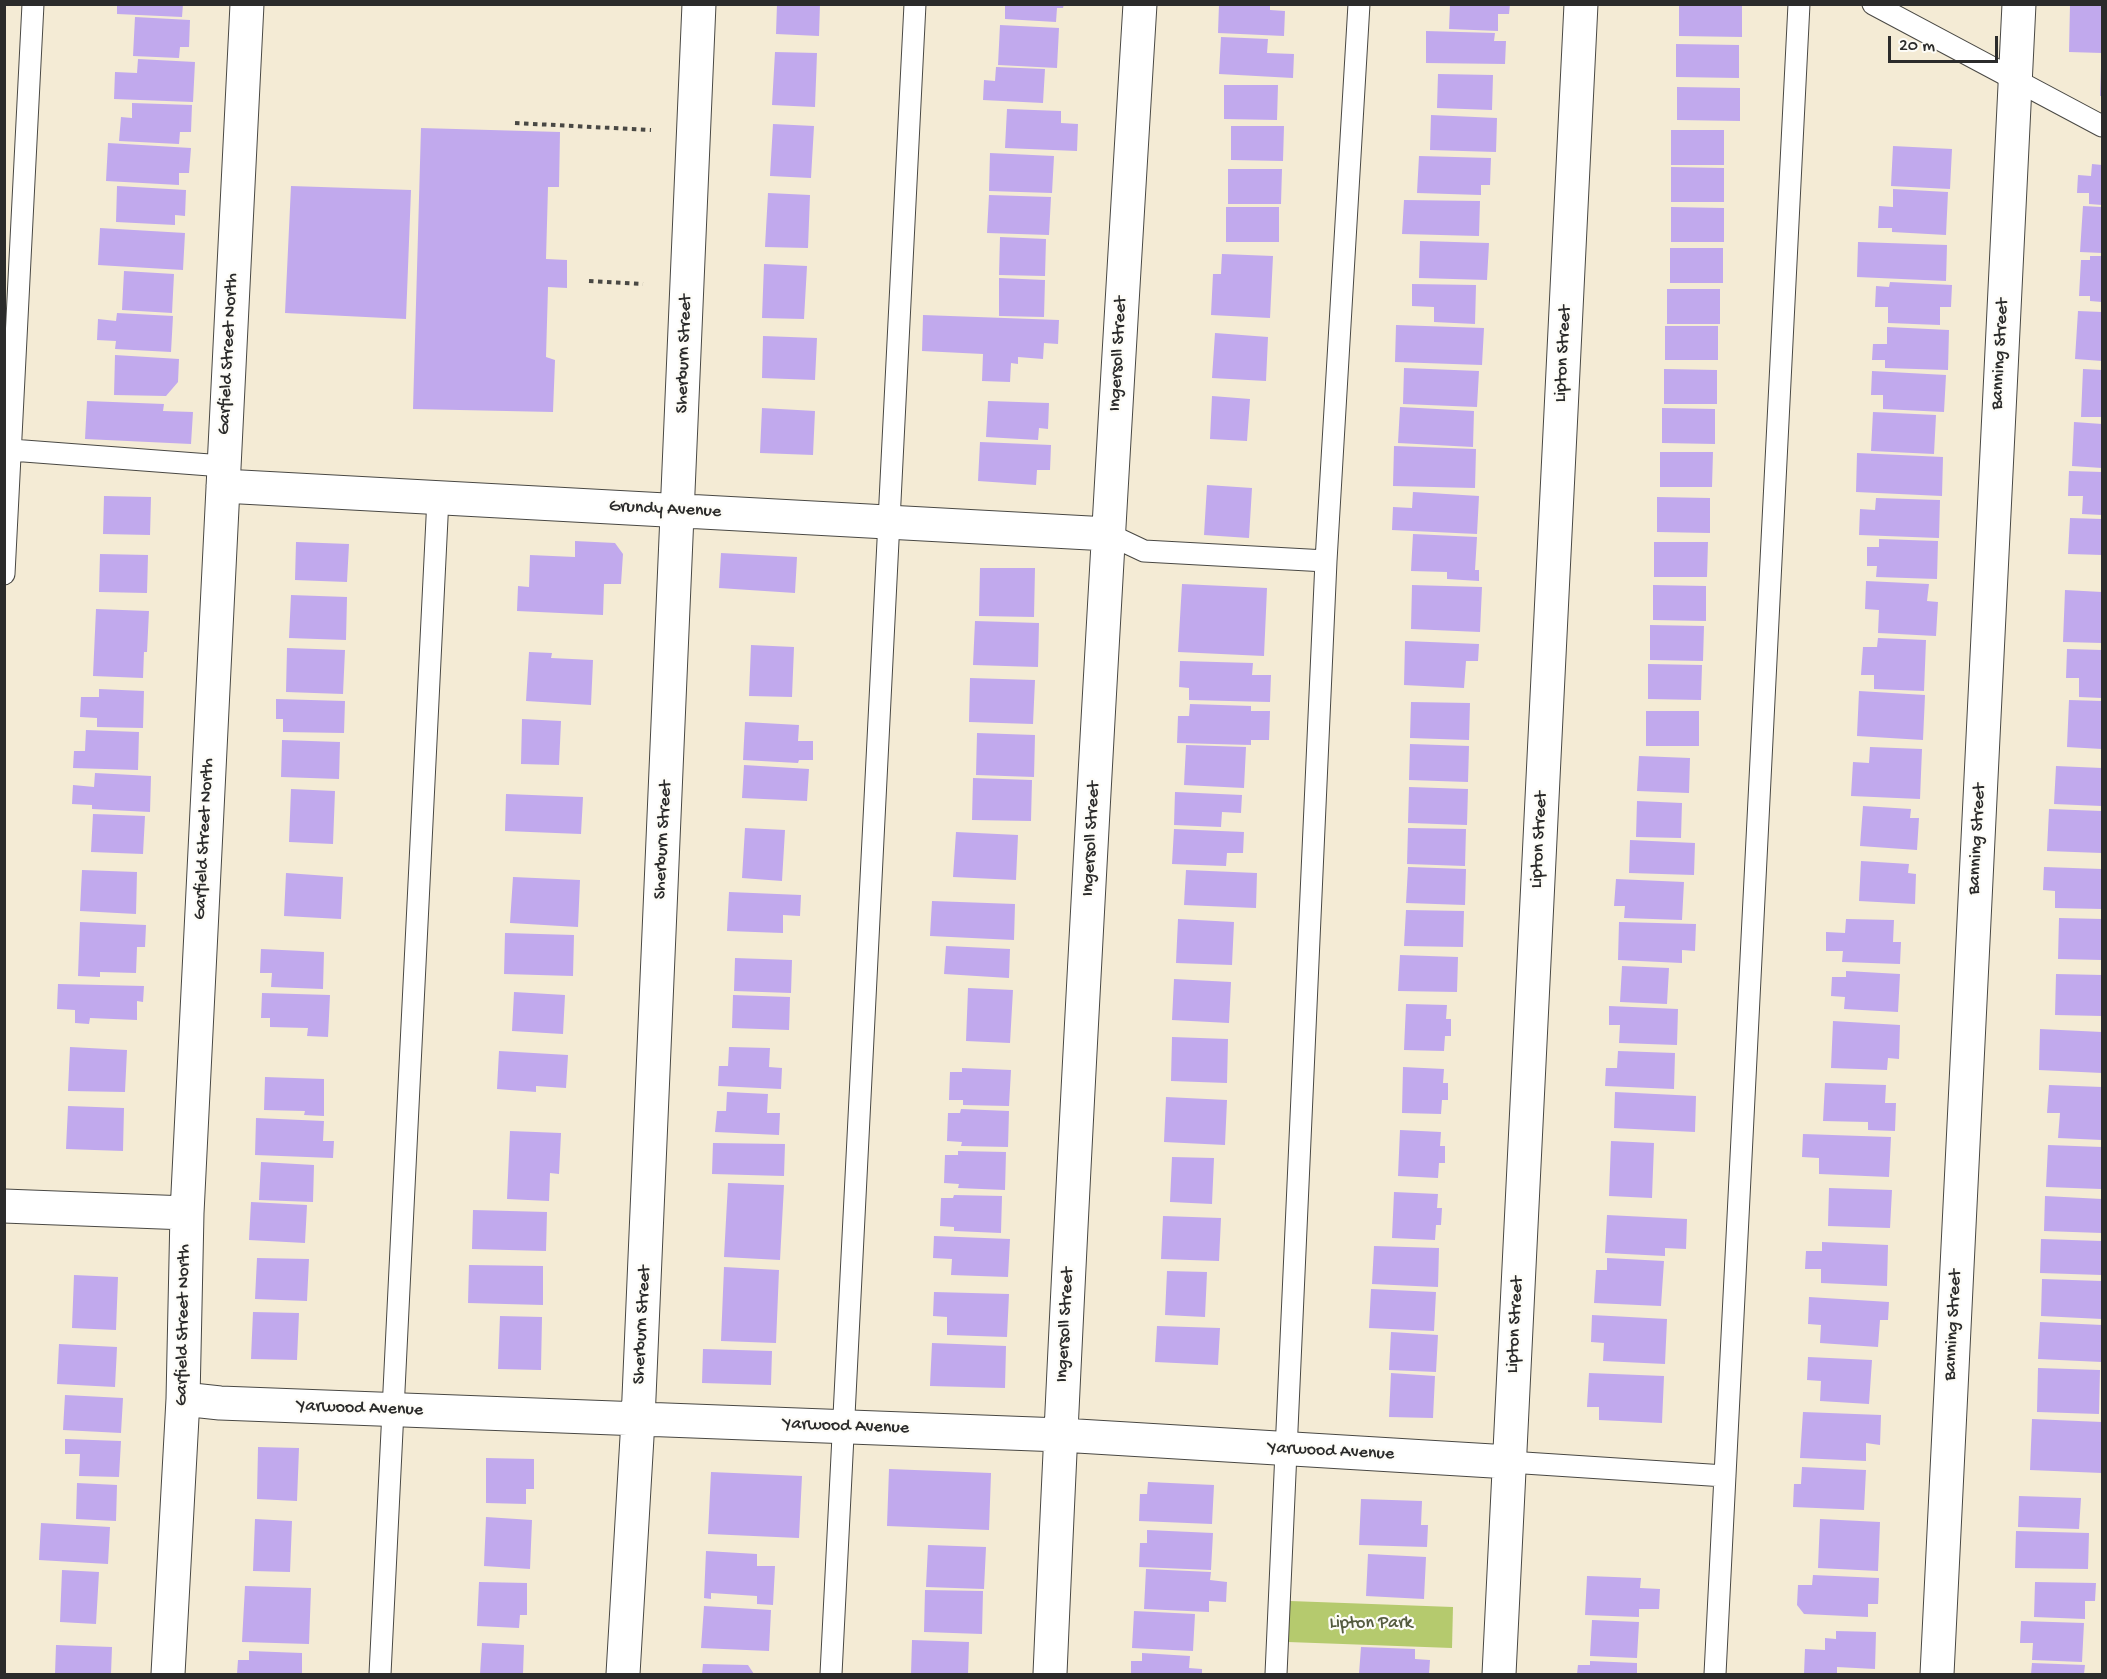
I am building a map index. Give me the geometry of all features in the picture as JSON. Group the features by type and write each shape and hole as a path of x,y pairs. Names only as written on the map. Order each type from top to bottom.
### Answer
{"street":[{"name":"Garfield Street North","path":"168,1674 183,1399 187,1213 247,4"},
{"name":"Sherburn Street","path":"623,1674 638,1420 699,4"},
{"name":"Ingersoll Street","path":"1050,1674 1108,534 1140,4"},
{"name":"Lipton Street","path":"1498,1674 1581,4"},
{"name":"Banning Street","path":"1937,1674 2019,4"},
{"name":"Grundy Avenue","path":"223,476 438,498 1108,534"},
{"path":"4,1206 187,1213"},
{"name":"Yarwood Avenue","path":"183,1399 220,1403 1061,1435 1509,1462"}],"lane":[{"path":"4,574 33,4"},
{"path":"831,1674 915,4"},
{"path":"1276,1674 1326,561 1359,4"},
{"path":"1715,1674 1799,4"},
{"path":"1873,4 2103,126"},
{"path":"11,450 223,476"},
{"path":"380,1674 438,498"},
{"path":"1108,534 1144,550 1326,561"},
{"path":"1509,1462 1725,1476"}],"path":[{"path":"515,123 651,130"},
{"path":"589,281 643,284"}],"green space":[{"name":"Lipton Park","path":"1290,1601 1453,1607 1452,1648 1288,1642"}],"building":[{"path":"117,4 183,4 182,17 117,14"},
{"path":"777,4 820,4 819,36 776,34"},
{"path":"1005,4 1064,4 1063,8 1057,8 1056,22 1005,19"},
{"path":"1219,4 1270,4 1270,10 1285,11 1284,36 1218,33"},
{"path":"1450,4 1510,4 1509,14 1498,14 1498,31 1449,29"},
{"path":"1679,4 1742,4 1742,37 1679,36"},
{"path":"2070,4 2102,4 2102,53 2069,52"},
{"path":"135,17 190,20 189,47 180,47 179,58 133,56"},
{"path":"1000,25 1059,28 1057,68 998,65"},
{"path":"1426,31 1495,33 1494,41 1506,41 1505,64 1426,63"},
{"path":"1221,37 1268,39 1267,53 1294,54 1293,78 1219,74"},
{"path":"1676,44 1739,45 1739,78 1676,77"},
{"path":"775,52 817,53 815,107 772,105"},
{"path":"138,59 195,62 193,102 114,99 115,72 137,73"},
{"path":"996,67 1045,69 1043,103 983,100 984,80 995,81"},
{"path":"2101,68 2102,96 2100,96"},
{"path":"1438,74 1493,75 1492,110 1437,108"},
{"path":"1224,85 1278,85 1277,120 1224,119"},
{"path":"1677,87 1740,88 1740,121 1677,120"},
{"path":"132,103 192,105 191,132 180,132 179,144 119,141 121,117 132,118"},
{"path":"1007,109 1061,111 1061,123 1078,124 1077,151 1005,148"},
{"path":"1431,115 1497,118 1496,152 1430,150"},
{"path":"773,124 814,126 811,178 770,176"},
{"path":"1231,126 1284,126 1283,161 1231,160"},
{"path":"421,128 560,132 559,187 548,187 546,259 567,260 567,288 548,287 546,357 555,360 553,412 413,409"},
{"path":"1671,130 1724,130 1724,165 1671,165"},
{"path":"108,143 191,148 189,173 179,173 179,185 106,181"},
{"path":"1893,146 1952,149 1950,189 1891,186"},
{"path":"990,153 1054,156 1052,193 989,191"},
{"path":"1419,156 1491,158 1490,185 1481,185 1481,195 1417,193"},
{"path":"2092,164 2102,165 2102,205 2089,204 2089,193 2077,193 2078,175 2091,176"},
{"path":"1671,167 1724,168 1724,202 1671,202"},
{"path":"1228,169 1282,169 1281,204 1228,204"},
{"path":"117,186 186,190 185,216 175,215 175,225 116,222"},
{"path":"291,186 411,190 406,319 285,313"},
{"path":"1893,189 1948,192 1946,235 1892,232 1892,228 1878,228 1879,206 1893,207"},
{"path":"768,193 810,195 808,248 765,247"},
{"path":"989,195 1051,197 1049,235 987,233"},
{"path":"1404,200 1480,201 1479,236 1402,234"},
{"path":"2083,206 2102,207 2102,253 2080,252"},
{"path":"1226,207 1279,207 1279,242 1226,242"},
{"path":"1671,207 1724,208 1724,242 1671,242"},
{"path":"100,228 185,233 183,270 98,265"},
{"path":"1000,237 1046,239 1045,276 999,275"},
{"path":"1420,241 1489,243 1487,280 1419,278"},
{"path":"1858,242 1947,245 1946,281 1857,277"},
{"path":"1670,248 1723,248 1723,283 1670,283"},
{"path":"1222,254 1273,256 1270,318 1211,315 1213,274 1221,274"},
{"path":"2090,256 2102,256 2102,302 2090,301 2090,296 2079,296 2081,260 2090,260"},
{"path":"764,264 807,266 804,319 762,318"},
{"path":"124,271 174,274 172,313 122,310"},
{"path":"999,278 1045,280 1044,317 999,316"},
{"path":"1890,282 1952,285 1951,307 1940,307 1940,325 1888,323 1888,307 1875,307 1876,286 1889,287"},
{"path":"1412,284 1476,285 1475,324 1434,322 1434,307 1412,306"},
{"path":"1667,289 1720,289 1720,324 1667,324"},
{"path":"2078,311 2102,312 2102,361 2075,359"},
{"path":"117,313 173,316 171,352 115,349 116,341 97,340 98,319 116,321"},
{"path":"923,315 1059,320 1058,344 1044,343 1043,359 1018,357 1018,364 1011,363 1010,382 982,381 983,354 922,351"},
{"path":"1396,325 1484,328 1482,365 1395,362"},
{"path":"1665,326 1718,326 1718,360 1665,360"},
{"path":"1887,327 1949,330 1948,370 1885,368 1885,360 1872,360 1873,344 1887,344"},
{"path":"1215,333 1268,337 1266,381 1212,378"},
{"path":"763,336 817,338 815,380 762,378"},
{"path":"115,355 179,359 178,382 166,396 114,395"},
{"path":"1404,368 1479,371 1477,407 1403,404"},
{"path":"1664,369 1717,370 1717,404 1664,404"},
{"path":"2083,369 2102,370 2102,417 2081,417"},
{"path":"1872,371 1946,375 1944,412 1883,409 1883,395 1871,395"},
{"path":"1212,396 1250,399 1247,441 1210,439"},
{"path":"87,401 164,404 163,411 193,412 191,444 85,439"},
{"path":"988,401 1049,403 1048,429 1039,428 1038,440 986,437"},
{"path":"1400,407 1474,411 1473,447 1398,443"},
{"path":"762,408 815,411 813,455 760,453"},
{"path":"1662,408 1715,409 1715,444 1662,443"},
{"path":"1873,412 1936,415 1934,454 1871,451"},
{"path":"2074,422 2102,424 2102,468 2072,466"},
{"path":"980,442 1051,445 1050,470 1037,470 1036,485 978,481"},
{"path":"1394,446 1476,449 1475,488 1393,486"},
{"path":"1660,452 1713,452 1712,487 1660,487"},
{"path":"1857,453 1943,457 1942,496 1856,492"},
{"path":"2069,471 2102,472 2102,515 2082,514 2083,496 2068,496"},
{"path":"1207,485 1252,488 1249,538 1204,535"},
{"path":"1413,492 1479,496 1477,534 1392,530 1393,507 1412,508"},
{"path":"104,496 151,497 150,535 103,534"},
{"path":"1657,497 1710,498 1710,533 1657,532"},
{"path":"1876,498 1940,500 1939,538 1859,535 1860,509 1875,510"},
{"path":"2070,518 2102,519 2102,555 2068,554"},
{"path":"1413,534 1477,537 1475,570 1479,570 1479,581 1447,579 1447,572 1411,571"},
{"path":"1879,539 1938,541 1937,579 1876,577 1877,566 1867,566 1867,547 1879,547"},
{"path":"575,541 615,543 623,554 621,584 604,584 603,615 517,611 518,586 529,587 530,555 575,557"},
{"path":"296,542 349,544 347,582 295,580"},
{"path":"1654,542 1708,542 1707,577 1654,577"},
{"path":"721,553 797,557 795,593 719,588"},
{"path":"100,554 148,555 147,593 99,592"},
{"path":"980,568 1035,568 1034,617 979,616"},
{"path":"1866,581 1929,584 1927,601 1938,602 1936,636 1878,633 1879,610 1865,609"},
{"path":"1182,584 1267,588 1264,656 1178,652"},
{"path":"1412,585 1482,587 1480,632 1411,629"},
{"path":"1653,585 1706,586 1706,621 1653,620"},
{"path":"2065,590 2102,592 2102,643 2063,642"},
{"path":"291,595 347,597 346,640 289,638"},
{"path":"96,609 149,611 143,678 93,676"},
{"path":"975,621 1039,623 1038,667 973,665"},
{"path":"1650,625 1704,626 1703,661 1650,660"},
{"path":"1878,638 1926,640 1924,691 1874,689 1874,675 1861,675 1863,647 1877,647"},
{"path":"1405,641 1479,644 1478,661 1466,661 1464,688 1404,685"},
{"path":"751,645 794,647 792,697 749,696"},
{"path":"287,648 345,650 343,694 286,692"},
{"path":"2067,649 2102,650 2102,698 2079,697 2079,678 2066,678"},
{"path":"529,652 552,653 551,658 593,660 591,705 526,701"},
{"path":"1180,661 1253,663 1252,675 1271,675 1270,702 1189,700 1189,688 1179,687"},
{"path":"1648,664 1702,665 1701,700 1648,699"},
{"path":"970,678 1035,680 1033,724 969,722"},
{"path":"99,689 144,691 143,728 97,727 97,718 80,717 81,697 99,697"},
{"path":"1859,691 1925,695 1923,740 1857,736"},
{"path":"276,699 345,701 344,733 283,732 283,719 276,719"},
{"path":"2069,700 2102,701 2102,749 2067,747"},
{"path":"1411,702 1470,703 1469,740 1410,738"},
{"path":"1190,704 1251,706 1251,711 1270,711 1269,740 1251,740 1251,745 1177,743 1178,716 1189,716"},
{"path":"1646,711 1699,711 1699,746 1646,746"},
{"path":"522,719 561,721 559,765 521,764"},
{"path":"745,722 799,725 798,741 813,741 813,760 799,760 798,763 743,760"},
{"path":"86,730 139,732 138,770 73,768 74,751 85,751"},
{"path":"977,733 1035,735 1034,777 976,775"},
{"path":"282,740 340,742 339,779 281,777"},
{"path":"1410,744 1469,746 1468,782 1409,780"},
{"path":"1186,745 1246,747 1244,788 1184,785"},
{"path":"1870,747 1922,749 1920,799 1851,796 1853,762 1869,763"},
{"path":"1639,756 1690,758 1689,793 1637,791"},
{"path":"744,765 809,769 807,801 742,798"},
{"path":"2056,766 2102,768 2102,806 2054,804"},
{"path":"95,773 151,776 150,812 92,809 92,805 72,804 73,785 94,787"},
{"path":"973,778 1032,780 1031,821 972,820"},
{"path":"1409,787 1468,789 1467,825 1408,823"},
{"path":"291,789 335,791 333,844 289,842"},
{"path":"1175,792 1242,795 1241,813 1222,812 1221,827 1174,825"},
{"path":"506,794 583,797 581,834 505,831"},
{"path":"1637,801 1682,803 1681,838 1636,837"},
{"path":"1863,806 1911,809 1910,818 1919,818 1917,850 1860,846"},
{"path":"2049,809 2102,811 2102,853 2047,851"},
{"path":"93,814 145,816 143,854 91,852"},
{"path":"745,828 785,830 782,881 742,878"},
{"path":"1408,828 1466,829 1465,866 1407,864"},
{"path":"1174,829 1244,832 1243,853 1227,853 1226,866 1172,864"},
{"path":"956,832 1018,835 1016,880 953,877"},
{"path":"1630,840 1695,843 1694,875 1629,873"},
{"path":"1861,861 1909,864 1908,873 1916,874 1915,904 1859,901"},
{"path":"1408,867 1466,869 1465,905 1406,903"},
{"path":"2044,867 2102,869 2102,909 2055,908 2055,891 2043,890"},
{"path":"82,870 137,872 136,914 80,911"},
{"path":"1186,870 1257,873 1256,908 1184,905"},
{"path":"286,873 343,877 341,919 284,916"},
{"path":"513,877 580,880 578,927 510,923"},
{"path":"1616,879 1684,882 1682,920 1624,918 1625,906 1614,906"},
{"path":"729,892 801,895 800,916 783,915 783,933 727,931"},
{"path":"932,901 1015,904 1014,940 930,936"},
{"path":"1406,910 1464,911 1463,947 1404,946"},
{"path":"2059,918 2102,919 2102,960 2058,959"},
{"path":"1178,919 1234,922 1232,965 1176,963"},
{"path":"1846,919 1894,920 1893,942 1901,942 1900,964 1842,962 1843,951 1826,951 1826,932 1845,933"},
{"path":"80,922 146,925 145,947 137,947 136,973 100,972 100,977 78,976"},
{"path":"1619,922 1696,924 1695,951 1682,950 1682,963 1618,960"},
{"path":"505,933 574,935 573,976 504,974"},
{"path":"946,946 1010,949 1009,978 944,974"},
{"path":"261,949 324,952 323,989 271,987 272,973 260,973"},
{"path":"1400,955 1458,957 1457,992 1398,991"},
{"path":"735,958 792,960 791,993 734,991"},
{"path":"1622,966 1669,968 1667,1004 1620,1002"},
{"path":"1846,971 1900,974 1898,1012 1844,1009 1845,997 1831,996 1832,977 1846,977"},
{"path":"2056,974 2102,975 2102,1016 2055,1015"},
{"path":"1174,979 1231,982 1229,1023 1172,1020"},
{"path":"58,984 144,986 143,1002 137,1001 137,1020 90,1018 89,1024 75,1023 75,1010 57,1009"},
{"path":"968,988 1013,990 1010,1043 966,1041"},
{"path":"514,992 565,995 563,1034 512,1031"},
{"path":"262,993 330,995 328,1037 307,1036 308,1028 270,1027 270,1018 261,1018"},
{"path":"733,995 790,997 789,1030 732,1028"},
{"path":"1406,1004 1447,1005 1446,1019 1451,1019 1451,1036 1445,1036 1444,1051 1404,1050"},
{"path":"1609,1006 1678,1009 1677,1045 1619,1043 1620,1025 1609,1025"},
{"path":"1833,1021 1900,1025 1899,1059 1888,1058 1887,1070 1831,1068"},
{"path":"2040,1029 2102,1032 2102,1073 2039,1070"},
{"path":"1172,1037 1228,1039 1227,1083 1171,1081"},
{"path":"70,1047 127,1050 125,1092 68,1091"},
{"path":"729,1047 770,1048 769,1067 782,1068 781,1089 718,1086 719,1066 728,1066"},
{"path":"499,1051 568,1055 566,1088 536,1086 536,1092 497,1089"},
{"path":"1618,1051 1675,1053 1674,1089 1605,1086 1606,1068 1617,1068"},
{"path":"1403,1067 1444,1069 1443,1083 1448,1083 1448,1100 1442,1100 1441,1114 1402,1113"},
{"path":"962,1068 1011,1070 1009,1106 963,1105 963,1100 949,1100 950,1072 962,1072"},
{"path":"265,1077 324,1079 324,1116 304,1115 305,1111 264,1110"},
{"path":"1825,1083 1886,1085 1885,1103 1896,1103 1895,1131 1868,1130 1868,1122 1823,1121"},
{"path":"2049,1085 2102,1087 2102,1140 2058,1138 2060,1113 2047,1113"},
{"path":"727,1092 768,1094 767,1113 780,1113 779,1135 715,1132 717,1111 726,1111"},
{"path":"1615,1092 1696,1096 1695,1132 1614,1128"},
{"path":"1166,1097 1227,1100 1225,1145 1164,1142"},
{"path":"68,1106 124,1108 123,1151 66,1149"},
{"path":"961,1109 1009,1111 1008,1147 961,1146 962,1142 947,1141 948,1113 960,1113"},
{"path":"256,1118 324,1121 323,1141 334,1141 333,1158 255,1155"},
{"path":"1400,1130 1441,1132 1440,1146 1445,1146 1445,1163 1439,1163 1438,1178 1398,1176"},
{"path":"510,1131 561,1133 559,1174 550,1173 549,1201 507,1199"},
{"path":"1803,1134 1891,1137 1889,1177 1819,1174 1819,1158 1802,1157"},
{"path":"1611,1141 1654,1143 1652,1198 1609,1196"},
{"path":"713,1143 785,1144 784,1176 712,1174"},
{"path":"2048,1145 2102,1147 2101,1189 2046,1187"},
{"path":"958,1151 1006,1152 1005,1190 958,1188 959,1184 944,1183 945,1155 958,1155"},
{"path":"1172,1157 1214,1158 1212,1204 1170,1202"},
{"path":"261,1162 314,1165 313,1202 259,1200"},
{"path":"728,1183 784,1185 780,1260 724,1257"},
{"path":"1829,1188 1892,1190 1890,1228 1828,1226"},
{"path":"1394,1192 1438,1194 1437,1208 1442,1208 1441,1225 1436,1225 1435,1240 1392,1238"},
{"path":"954,1195 1002,1196 1001,1233 954,1231 954,1227 940,1226 941,1198 953,1198"},
{"path":"2045,1196 2102,1199 2102,1233 2044,1231"},
{"path":"251,1202 307,1205 305,1243 249,1240"},
{"path":"473,1210 547,1212 546,1251 472,1249"},
{"path":"1607,1215 1687,1219 1686,1249 1665,1248 1665,1256 1605,1253"},
{"path":"1163,1216 1221,1218 1219,1261 1161,1259"},
{"path":"934,1236 1010,1239 1008,1277 951,1275 952,1259 933,1258"},
{"path":"2041,1239 2102,1241 2102,1275 2040,1273"},
{"path":"1822,1242 1888,1245 1887,1286 1821,1283 1821,1269 1805,1269 1806,1251 1822,1251"},
{"path":"1374,1246 1439,1248 1438,1287 1372,1284"},
{"path":"257,1258 309,1259 307,1301 255,1299"},
{"path":"1607,1258 1664,1261 1661,1306 1594,1303 1596,1270 1607,1270"},
{"path":"469,1265 543,1266 543,1305 468,1303"},
{"path":"724,1267 779,1270 776,1343 721,1341"},
{"path":"1167,1271 1207,1272 1205,1317 1165,1315"},
{"path":"74,1275 118,1277 116,1330 72,1328"},
{"path":"2042,1279 2102,1281 2102,1319 2041,1316"},
{"path":"1371,1289 1436,1292 1434,1331 1369,1328"},
{"path":"934,1292 1009,1294 1007,1337 947,1335 947,1317 933,1316"},
{"path":"1809,1297 1889,1302 1888,1320 1880,1320 1878,1347 1820,1343 1821,1325 1808,1324"},
{"path":"253,1312 299,1313 297,1360 251,1359"},
{"path":"1592,1315 1667,1319 1665,1364 1603,1361 1604,1343 1591,1342"},
{"path":"500,1316 542,1317 541,1370 498,1369"},
{"path":"2040,1322 2102,1325 2102,1362 2038,1359"},
{"path":"1157,1326 1220,1328 1218,1365 1155,1362"},
{"path":"1391,1332 1438,1335 1436,1372 1389,1370"},
{"path":"932,1343 1006,1346 1005,1388 930,1386"},
{"path":"59,1344 117,1347 115,1387 57,1384"},
{"path":"703,1349 772,1351 771,1385 702,1383"},
{"path":"1808,1357 1872,1360 1869,1404 1820,1401 1821,1381 1807,1380"},
{"path":"2038,1368 2100,1370 2099,1414 2037,1412"},
{"path":"1391,1373 1435,1376 1433,1418 1389,1417"},
{"path":"1589,1373 1664,1376 1662,1423 1599,1420 1599,1407 1587,1407"},
{"path":"65,1395 123,1398 121,1433 63,1430"},
{"path":"1803,1412 1881,1415 1880,1445 1866,1443 1866,1461 1800,1458"},
{"path":"2032,1419 2102,1422 2102,1473 2030,1470"},
{"path":"65,1439 121,1441 119,1477 79,1476 80,1454 65,1454"},
{"path":"258,1447 299,1448 297,1501 257,1499"},
{"path":"486,1458 534,1459 534,1489 526,1489 526,1504 486,1503"},
{"path":"1802,1467 1866,1470 1864,1510 1793,1507 1794,1484 1801,1484"},
{"path":"889,1469 991,1473 989,1530 887,1526"},
{"path":"711,1472 802,1476 799,1538 708,1534"},
{"path":"1148,1482 1214,1485 1212,1524 1139,1521 1140,1494 1147,1494"},
{"path":"77,1483 117,1485 116,1521 76,1519"},
{"path":"2019,1496 2081,1498 2079,1529 2018,1527"},
{"path":"1361,1499 1422,1501 1421,1525 1428,1525 1427,1547 1359,1545"},
{"path":"486,1517 532,1520 530,1569 484,1566"},
{"path":"255,1519 292,1521 290,1572 253,1571"},
{"path":"1820,1519 1880,1522 1878,1571 1818,1568"},
{"path":"41,1523 110,1527 108,1564 39,1560"},
{"path":"1147,1530 1213,1533 1211,1570 1139,1567 1140,1543 1147,1543"},
{"path":"2016,1531 2089,1533 2088,1569 2015,1568"},
{"path":"928,1545 986,1547 984,1589 926,1587"},
{"path":"706,1551 757,1554 757,1566 775,1566 773,1605 757,1604 757,1596 711,1593 711,1599 704,1598"},
{"path":"1368,1554 1426,1557 1424,1599 1366,1596"},
{"path":"1146,1569 1211,1572 1210,1580 1227,1582 1226,1602 1209,1601 1209,1612 1144,1609"},
{"path":"62,1570 99,1572 96,1624 60,1622"},
{"path":"1813,1575 1879,1578 1878,1604 1868,1604 1868,1617 1804,1614 1797,1605 1798,1585 1812,1585"},
{"path":"1587,1576 1641,1578 1640,1588 1660,1589 1659,1609 1639,1609 1639,1617 1585,1615"},
{"path":"479,1582 527,1583 527,1615 520,1615 519,1628 477,1626"},
{"path":"2035,1582 2096,1583 2095,1601 2085,1601 2085,1619 2034,1617"},
{"path":"245,1586 311,1588 309,1644 242,1642"},
{"path":"925,1590 983,1591 982,1634 924,1632"},
{"path":"704,1606 771,1610 769,1651 701,1648"},
{"path":"1134,1611 1195,1614 1193,1651 1132,1648"},
{"path":"1592,1620 1639,1622 1637,1658 1590,1656"},
{"path":"2021,1621 2084,1623 2082,1662 2032,1660 2033,1643 2020,1643"},
{"path":"1836,1631 1876,1632 1875,1669 1837,1667 1837,1674 1804,1674 1805,1649 1825,1650 1825,1638 1836,1639"},
{"path":"912,1640 969,1642 968,1674 911,1674"},
{"path":"482,1643 524,1645 523,1674 480,1674"},
{"path":"56,1645 112,1647 111,1674 55,1674"},
{"path":"1361,1647 1415,1649 1415,1659 1430,1660 1429,1674 1359,1674"},
{"path":"249,1651 302,1653 302,1674 237,1674 238,1660 249,1660"},
{"path":"1142,1653 1190,1656 1189,1668 1202,1669 1202,1674 1131,1674 1131,1661 1142,1661"},
{"path":"1590,1661 1637,1663 1637,1674 1577,1674 1578,1665 1590,1665"},
{"path":"2032,1663 2085,1665 2084,1674 2031,1674"},
{"path":"703,1664 748,1665 754,1674 702,1674"}]}
